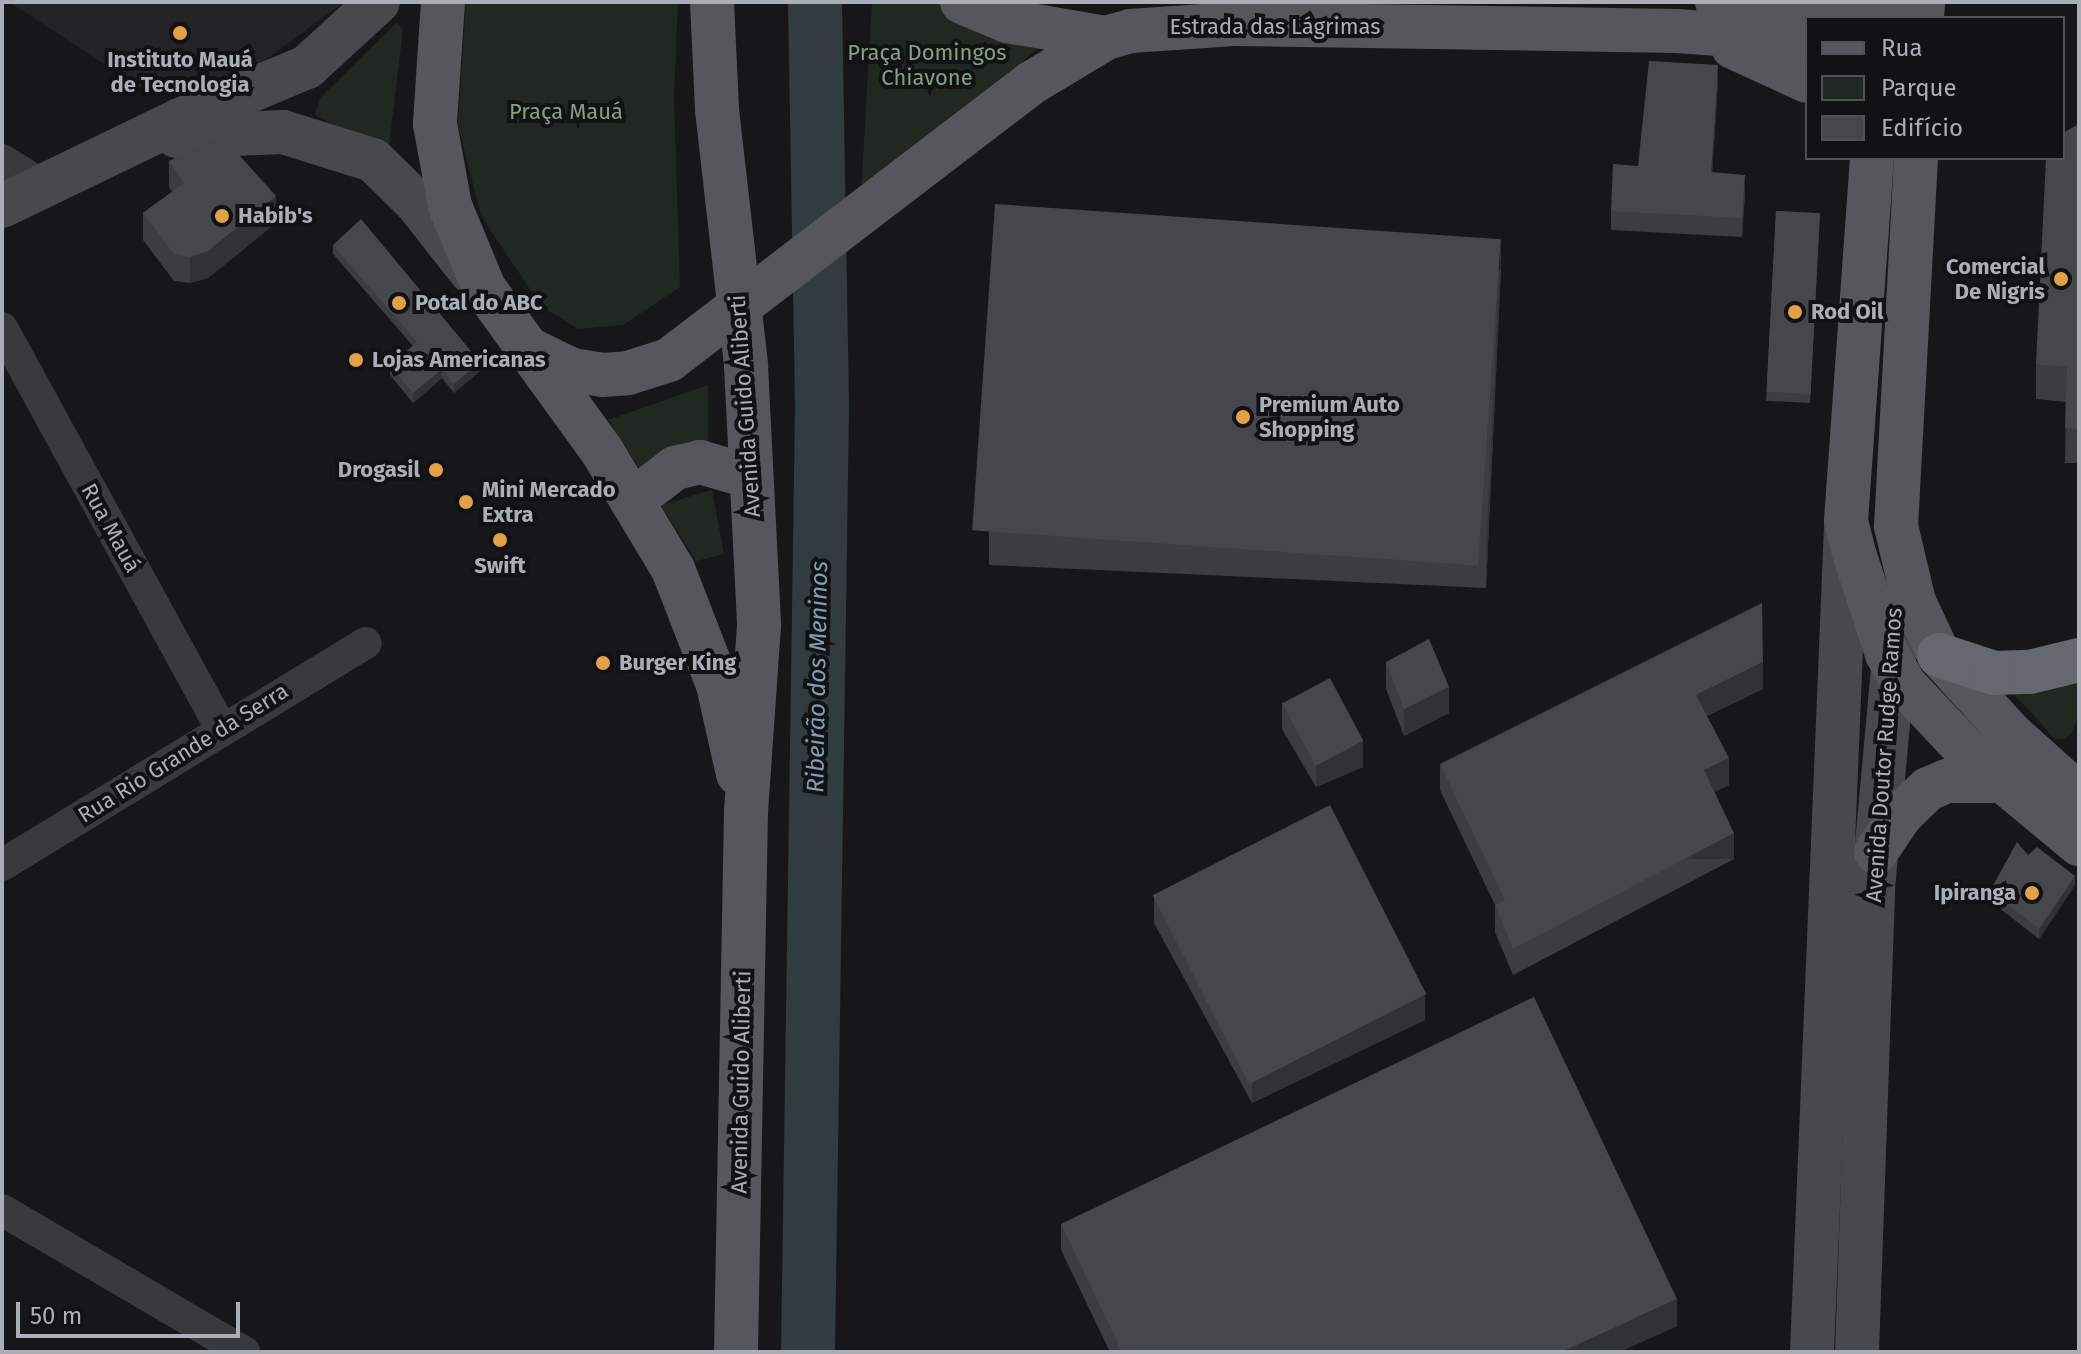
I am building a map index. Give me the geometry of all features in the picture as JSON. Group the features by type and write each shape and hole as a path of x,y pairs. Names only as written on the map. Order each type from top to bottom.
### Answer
{"highway":[{"path":"1939,655 1973,669 2010,674 2079,660"}],"main road":[{"name":"Avenida Guido Aliberti","path":"443,2 435,124 450,206 484,288 533,351 673,569 718,685 746,811"},
{"name":"Avenida Guido Aliberti","path":"712,2 717,110 738,309 751,477 759,626 746,811 736,1352"},
{"path":"962,2 1007,21 1106,38"},
{"path":"1732,3 1803,9 1878,6"},
{"name":"Estrada das Lágrimas","path":"533,351 572,370 628,373 669,360 1033,82 1106,38 1159,27 1234,24 1677,31 1805,40"},
{"path":"1677,31 1755,52 1805,80"},
{"name":"Avenida Doutor Rudge Ramos","path":"1896,526 1916,160"},
{"name":"Avenida Doutor Rudge Ramos","path":"1846,521 1870,162"},
{"path":"632,501 675,468 700,462 751,477"},
{"path":"1846,521 1895,671 1929,713 2002,781 2079,844"},
{"path":"1896,526 1914,602 1939,655 2010,733 2079,795"},
{"path":"1861,869 1901,815 1928,789 1947,781 2002,781"}],"street":[{"path":"2,206 42,185 307,67 378,2"},
{"path":"145,139 283,132 373,160 416,202 484,288"},
{"path":"2,160 42,185"},
{"name":"Rua Mauá","path":"2,328 221,728"},
{"name":"Avenida Doutor Rudge Ramos","path":"1846,521 1832,777 1861,869 1857,1352"},
{"name":"Avenida Doutor Rudge Ramos","path":"1812,1352 1861,869 1895,671 1896,526"},
{"name":"Rua Rio Grande da Serra","path":"2,865 221,728 365,643"},
{"path":"2,1210 244,1352"}],"shaded area":[{"name":"Instituto Mauá de Tecnologia","path":"9,2 344,2 260,64 206,88 152,95"}],"green space":[{"name":"Praça Mauá","path":"466,2 678,2 674,96 680,287 623,325 579,329 542,307 481,216 458,125"},
{"name":"Praça Domingos Chiavone","path":"872,2 941,2 1042,45 861,195"},
{"path":"397,22 403,30 388,153 315,115 320,98"},
{"path":"708,385 708,448 642,472 608,420"},
{"path":"712,490 724,554 696,561 661,505"},
{"path":"2079,672 2079,713 2073,730 2065,740 2055,739 2013,693"}],"building":[{"path":"1649,61 1718,65 1711,172 1745,175 1742,218 1611,211 1613,164 1638,166"},
{"name":"Comercial De Nigris","path":"2079,124 2079,429 2065,428 2067,367 2036,364 2046,160 2065,160 2065,132"},
{"name":"Habib's","path":"221,135 276,196 208,251 190,257 174,254 143,213 184,183 169,161"},
{"name":"Premium Auto Shopping","path":"995,204 1501,239 1478,566 972,530"},
{"name":"Rod Oil","path":"1776,211 1820,213 1810,394 1767,392"},
{"name":"Potal do ABC","path":"361,219 480,362 454,384 442,369 413,393 390,366 417,342 333,245"},
{"path":"1762,603 1763,662 1696,695 1729,758 1704,770 1734,833 1513,949 1495,905 1505,900 1440,764"},
{"path":"1429,639 1449,687 1404,709 1386,662"},
{"path":"1330,678 1363,741 1316,766 1282,703"},
{"path":"1330,805 1426,994 1249,1084 1153,895"},
{"name":"Ipiranga","path":"2017,842 2028,855 2037,847 2075,876 2039,929 1990,891"},
{"path":"1534,997 1677,1299 1561,1352 1122,1352 1061,1224"}],"waterway":[{"name":"Ribeirão dos Meninos","path":"808,1352 822,403 815,2"}],"place":[{"name":"Instituto Mauá de Tecnologia","path":"180,33"},
{"name":"Habib's","path":"222,216"},
{"name":"Comercial De Nigris","path":"2061,279"},
{"name":"Potal do ABC","path":"399,303"},
{"name":"Rod Oil","path":"1795,312"},
{"name":"Lojas Americanas","path":"356,360"},
{"name":"Premium Auto Shopping","path":"1243,417"},
{"name":"Drogasil","path":"436,470"},
{"name":"Mini Mercado Extra","path":"466,502"},
{"name":"Swift","path":"500,540"},
{"name":"Burger King","path":"603,663"},
{"name":"Ipiranga","path":"2032,893"}]}
